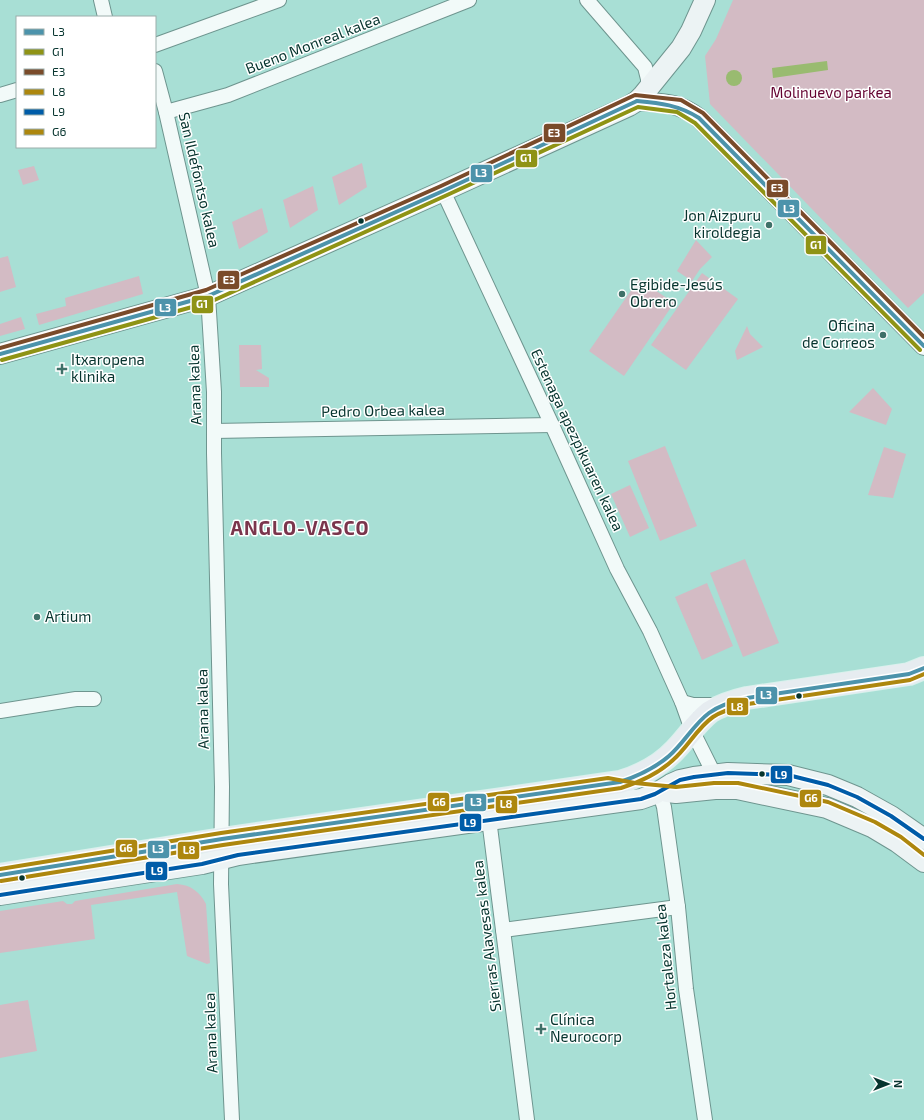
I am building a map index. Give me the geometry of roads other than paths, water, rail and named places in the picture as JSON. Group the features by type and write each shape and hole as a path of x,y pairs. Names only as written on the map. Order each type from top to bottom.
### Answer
{"main road":[{"path":"0,354 208,296 443,191 643,95 681,48 692,31 705,0"},
{"path":"0,875 222,849 631,779 649,771 675,750 701,720 711,712 725,705 747,698 909,674 924,668"},
{"path":"718,782 728,773 780,774 828,785 867,802 891,816 924,839"},
{"path":"222,849 238,855 641,799 680,780 718,782 737,789 827,808 872,827 897,842 924,862"},
{"path":"608,784 634,790 659,791"},
{"path":"0,895 202,864 222,849"}],"street":[{"path":"102,0 105,16"},
{"path":"156,45 279,0"},
{"name":"Bueno Monreal kalea","path":"166,112 228,95 469,0"},
{"path":"586,0 645,67 648,79 643,95 679,106 690,111 699,118 924,346"},
{"name":"San Ildefontso kalea","path":"156,75 166,112 208,296"},
{"path":"0,95 16,90"},
{"name":"Estenaga apezpikuaren kalea","path":"443,191 617,569 650,631 682,702 692,730 718,782"},
{"name":"Arana kalea","path":"208,296 214,392 222,787 221,884 232,1120"},
{"name":"Pedro Orbea kalea","path":"214,431 552,425"},
{"path":"0,711 76,700 94,699"},
{"path":"682,702 693,706 725,705"},
{"name":"Hortaleza kalea","path":"659,791 664,807 678,907 686,989 705,1120"},
{"name":"Sierras Alavesas kalea","path":"490,819 527,1120"},
{"path":"503,930 678,907"}],"place":[{"name":"Jon Aizpuru kiroldegia","path":"769,225"},
{"name":"Egibide-Jesús Obrero","path":"622,294"},
{"name":"Oficina de Correos","path":"883,335"},
{"name":"Itxaropena klinika","path":"62,369"},
{"name":"Artium","path":"37,617"},
{"name":"Clínica Neurocorp","path":"541,1029"}],"district":[{"name":"ANGLO-VASCO","path":"300,528"}],"park label":[{"name":"Molinuevo parkea","path":"831,93"}]}
